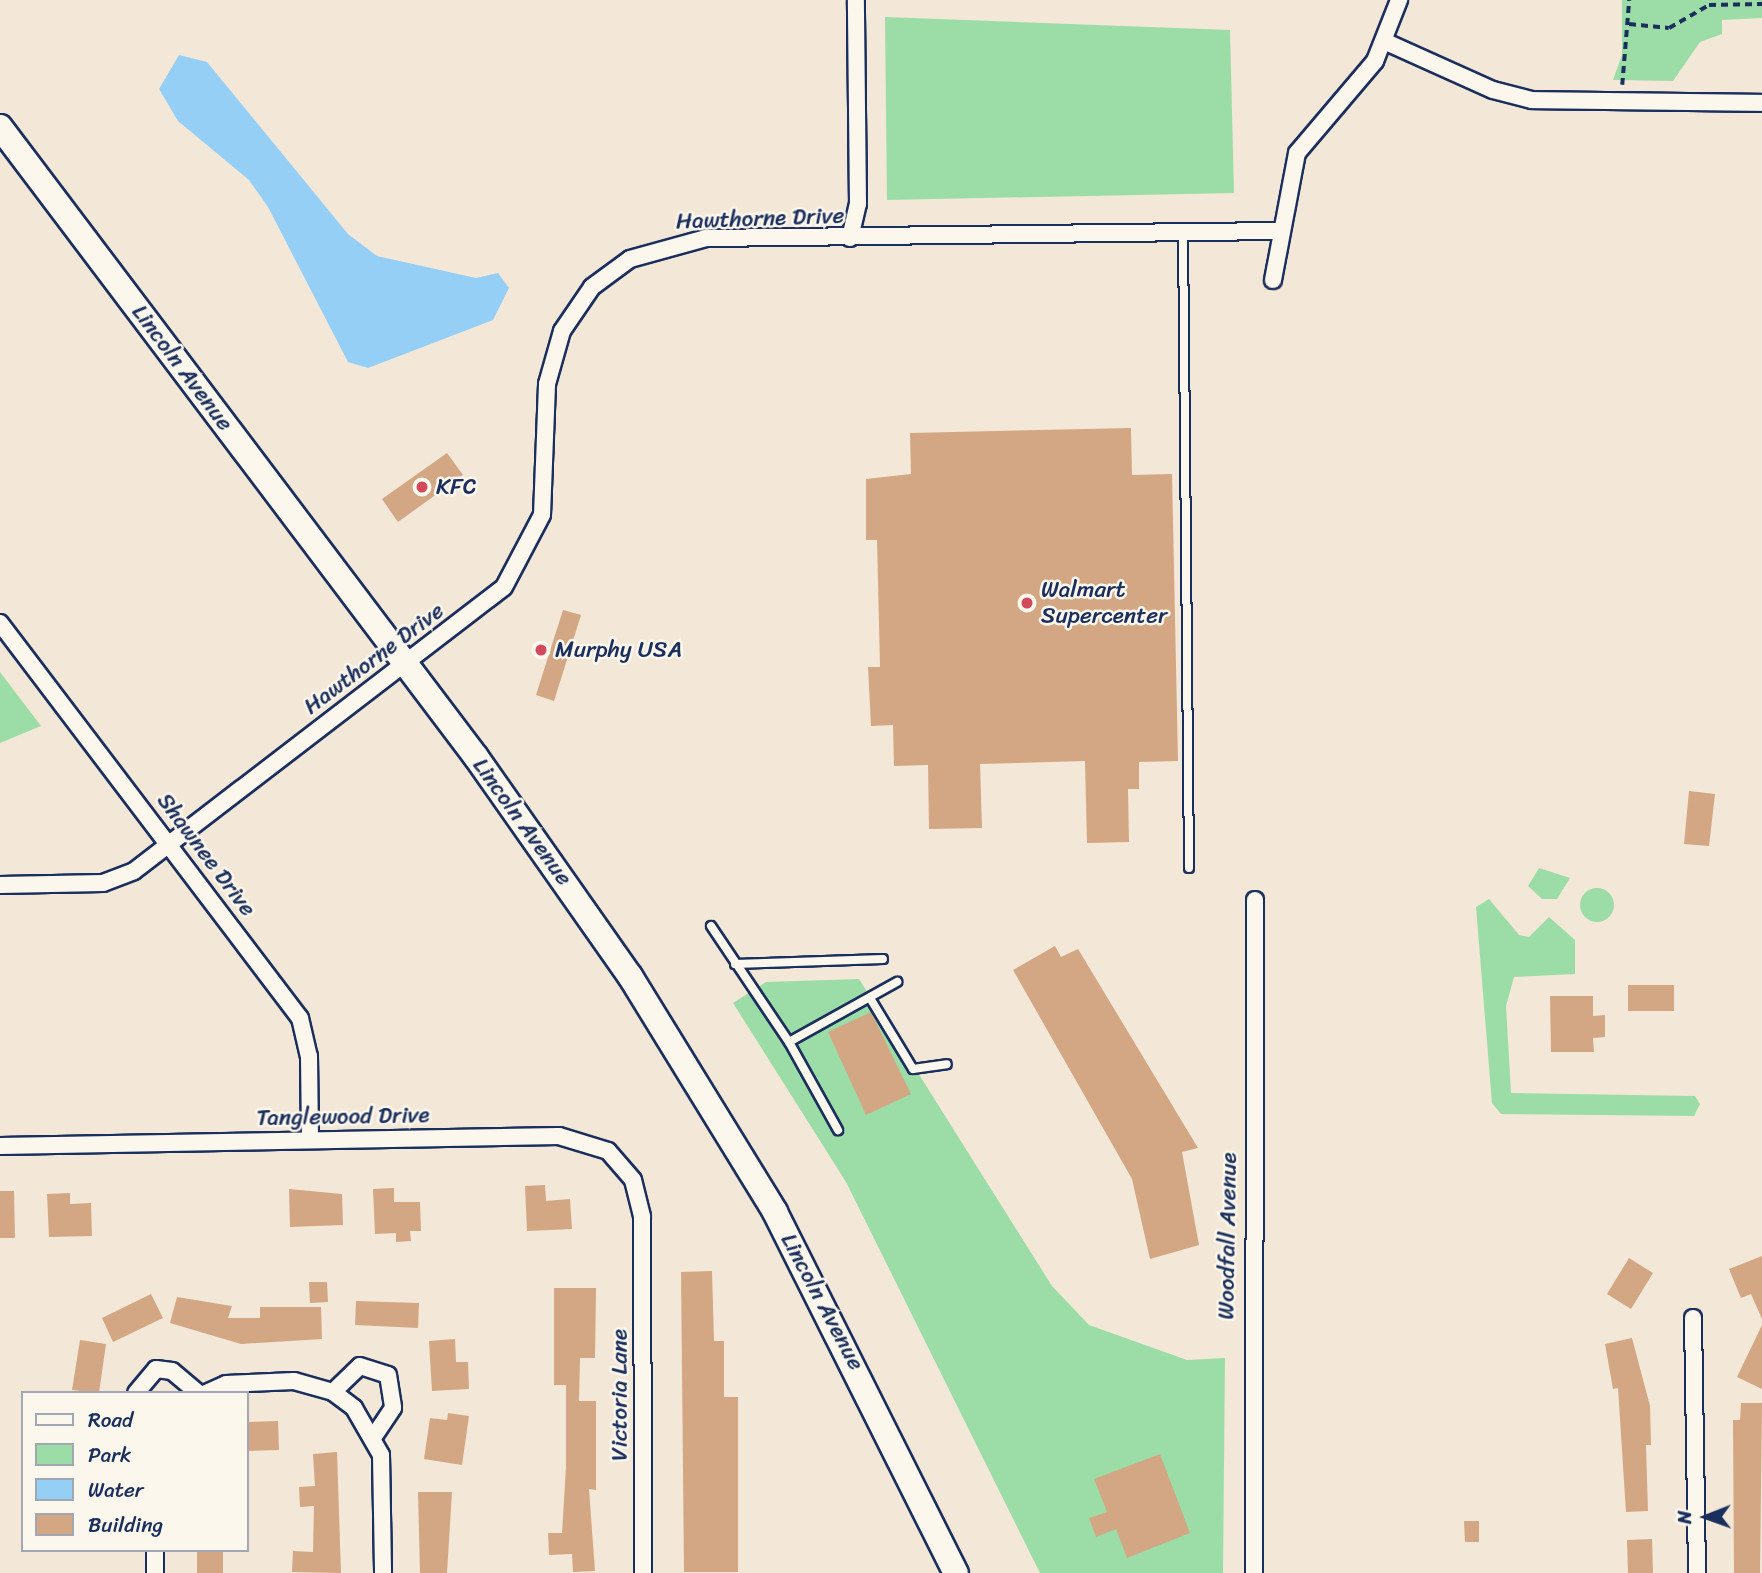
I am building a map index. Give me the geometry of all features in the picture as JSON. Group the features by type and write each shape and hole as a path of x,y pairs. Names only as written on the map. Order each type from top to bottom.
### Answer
{"main road":[{"name":"Lincoln Avenue","path":"0,127 406,664 558,870 704,1093 842,1337 956,1573"}],"street":[{"path":"850,238 858,204 856,0"},
{"path":"1273,280 1279,231 1297,153 1387,42 1399,0"},
{"path":"1387,42 1493,90 1532,100 1762,103"},
{"name":"Hawthorne Drive","path":"0,885 103,883 134,871 504,587 534,540 546,490 552,357 592,288 630,258 680,241 1183,230 1279,231"},
{"name":"Shawnee Drive","path":"0,623 300,1018 309,1056 310,1140"},
{"name":"Woodfall Avenue","path":"1254,1573 1255,900"},
{"name":"Tanglewood Drive","path":"0,1146 575,1137 622,1164 642,1217"},
{"name":"Victoria Lane","path":"642,1217 643,1573"},
{"path":"1693,1318 1697,1573"},
{"path":"333,1392 360,1366 388,1376 393,1408 374,1436"},
{"path":"137,1391 156,1369 172,1370 196,1391"},
{"path":"210,1391 226,1384 288,1381 333,1392 374,1436 383,1475 383,1573"},
{"path":"155,1552 155,1573"}],"lane":[{"path":"1183,230 1189,868"},
{"path":"711,926 789,1042 838,1130"},
{"path":"735,964 883,960"},
{"path":"789,1042 897,982"},
{"path":"870,998 913,1069 947,1064"}],"path":[{"path":"1619,103 1629,24 1629,0"},
{"path":"1629,24 1669,27 1709,5 1762,4"}],"green space":[{"path":"1622,0 1762,0 1762,18 1722,20 1722,34 1700,42 1673,81 1613,80 1622,55"},
{"path":"885,17 1230,30 1234,193 887,200"},
{"path":"0,672 41,726 0,743"},
{"path":"1539,868 1570,878 1557,899 1542,899 1528,886"},
{"path":"1597,888 1609,893 1614,905 1609,917 1597,922 1585,917 1580,905 1585,893"},
{"path":"1489,899 1519,935 1529,937 1549,917 1575,940 1575,974 1514,977 1506,1006 1511,1093 1695,1096 1700,1104 1694,1116 1501,1114 1492,1103 1476,907"},
{"path":"859,979 1052,1286 1089,1325 1187,1360 1225,1358 1223,1573 1040,1573 846,1182 733,1003 766,982"}],"water":[{"path":"179,55 207,62 348,234 377,256 476,278 498,273 509,288 493,320 368,368 348,362 268,207 249,180 178,121 159,89"}],"building":[{"name":"Walmart Supercenter","path":"1131,428 1132,475 1172,474 1178,761 1139,762 1139,789 1128,789 1129,842 1087,843 1085,761 980,764 982,828 929,829 928,765 894,766 893,725 871,726 868,667 880,667 877,540 866,540 866,479 911,474 910,433"},
{"name":"KFC","path":"447,453 463,475 398,522 382,499"},
{"name":"Murphy USA","path":"563,610 581,615 554,701 536,695"},
{"path":"1689,791 1715,794 1709,846 1684,844"},
{"path":"1055,946 1061,957 1078,949 1198,1148 1182,1152 1199,1245 1150,1259 1132,1179 1013,970"},
{"path":"1628,985 1674,985 1674,1011 1628,1011"},
{"path":"1550,996 1593,996 1593,1016 1605,1015 1605,1037 1593,1038 1594,1052 1551,1052"},
{"path":"871,1012 911,1094 866,1115 828,1032"},
{"path":"545,1185 546,1201 570,1199 572,1229 527,1231 525,1186"},
{"path":"394,1188 394,1202 420,1202 421,1231 410,1231 411,1241 396,1242 396,1233 375,1234 373,1189"},
{"path":"289,1189 342,1194 343,1225 290,1227"},
{"path":"0,1191 14,1191 15,1238 0,1238"},
{"path":"70,1193 70,1204 91,1203 92,1236 49,1237 47,1194"},
{"path":"1762,1256 1762,1319 1751,1294 1741,1298 1729,1269"},
{"path":"1629,1258 1653,1273 1631,1309 1607,1294"},
{"path":"712,1271 714,1341 724,1341 724,1397 738,1397 738,1572 684,1572 681,1272"},
{"path":"309,1282 327,1282 328,1302 310,1303"},
{"path":"554,1288 596,1288 595,1358 580,1358 579,1401 596,1401 596,1490 589,1489 595,1571 573,1572 572,1554 549,1555 548,1533 562,1533 566,1467 566,1385 554,1385"},
{"path":"151,1294 163,1318 113,1342 102,1318"},
{"path":"177,1297 232,1306 228,1318 260,1318 260,1307 321,1307 322,1339 241,1344 170,1323"},
{"path":"356,1301 419,1303 418,1328 355,1325"},
{"path":"1762,1325 1762,1389 1737,1377"},
{"path":"1632,1338 1650,1406 1651,1445 1646,1445 1648,1511 1626,1512 1618,1388 1613,1389 1605,1344"},
{"path":"455,1339 456,1362 468,1362 469,1389 432,1391 429,1341"},
{"path":"80,1340 106,1344 99,1391 72,1390"},
{"path":"1741,1403 1762,1403 1760,1573 1734,1573 1733,1420 1740,1420"},
{"path":"448,1413 469,1416 462,1465 424,1459 430,1418 447,1420"},
{"path":"278,1421 279,1450 248,1451 248,1422"},
{"path":"337,1452 341,1573 292,1572 293,1551 313,1552 314,1506 300,1507 299,1487 315,1486 313,1454"},
{"path":"1160,1454 1190,1533 1127,1558 1116,1529 1096,1537 1089,1518 1107,1512 1094,1479"},
{"path":"418,1492 452,1492 447,1573 420,1573"},
{"path":"1464,1521 1479,1521 1479,1542 1465,1542"},
{"path":"1652,1539 1653,1573 1628,1573 1627,1540"},
{"path":"197,1552 223,1552 223,1573 197,1573"}],"place":[{"name":"KFC","path":"422,487"},
{"name":"Walmart Supercenter","path":"1027,603"},
{"name":"Murphy USA","path":"541,650"}]}
